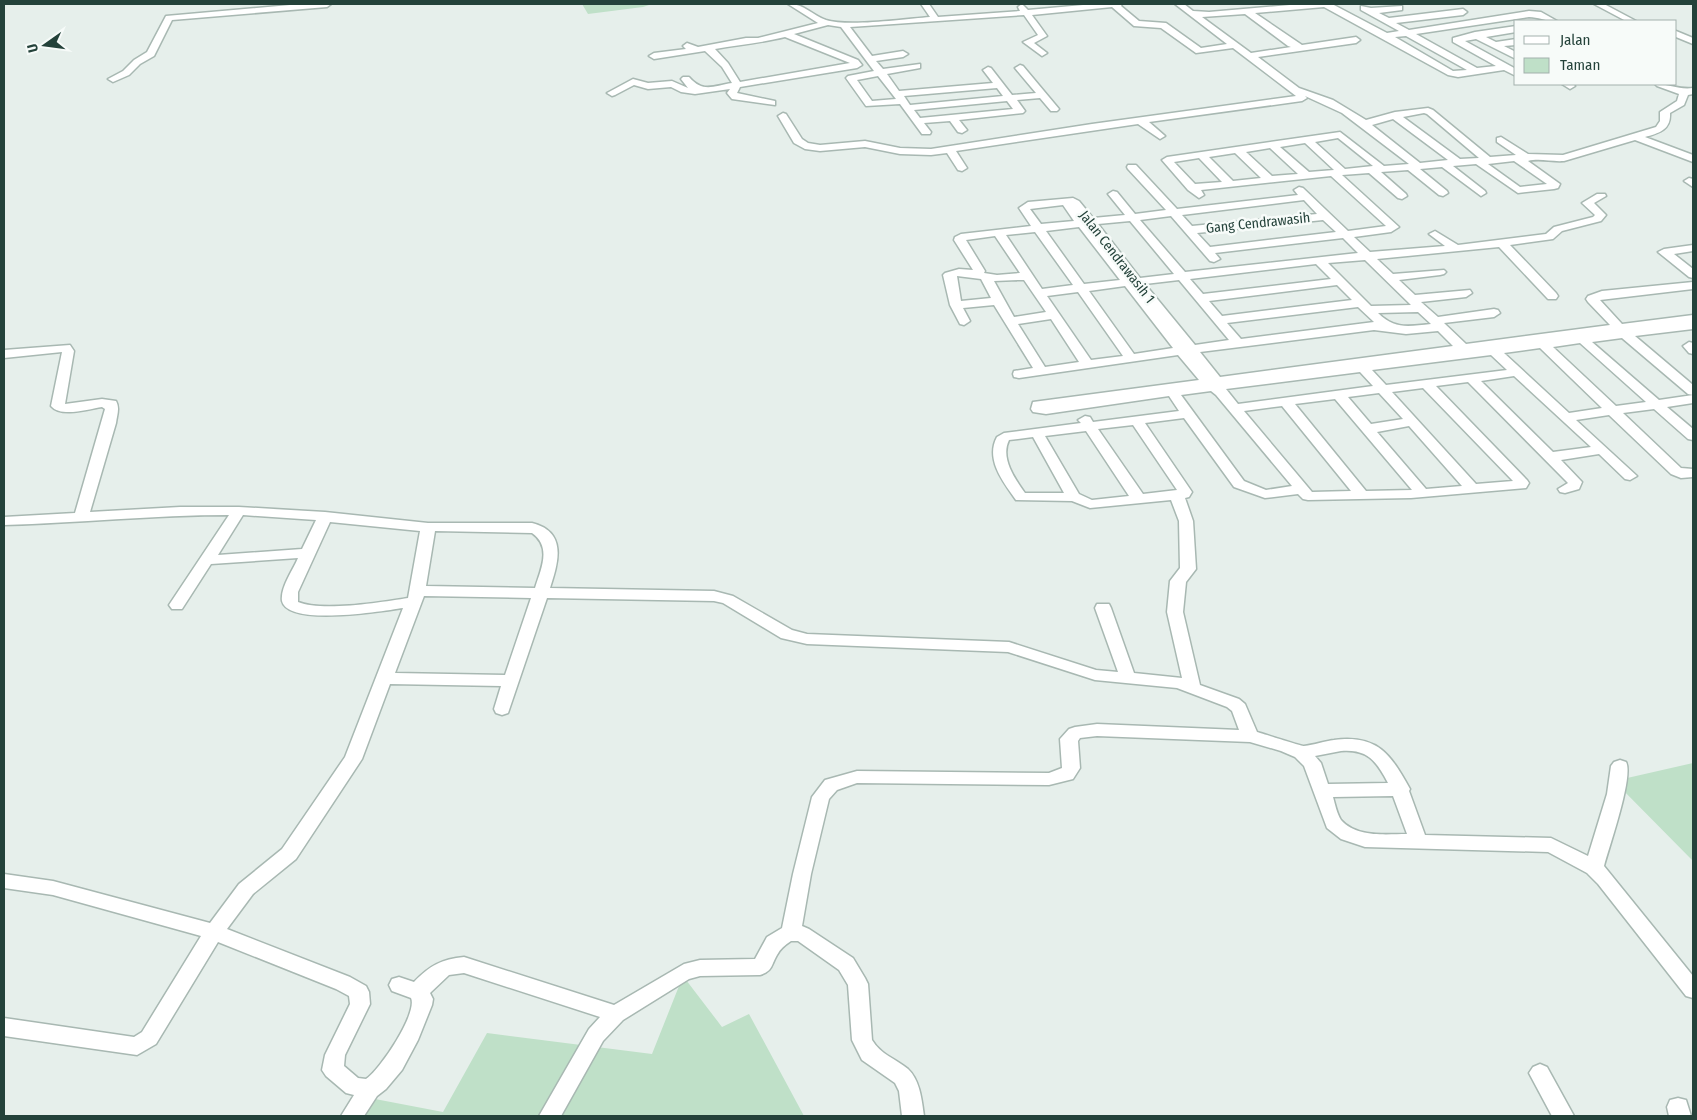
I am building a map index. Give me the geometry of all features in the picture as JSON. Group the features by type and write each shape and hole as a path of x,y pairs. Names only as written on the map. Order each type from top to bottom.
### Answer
{"street":[{"path":"113,79 126,73 136,62 151,54 160,39 168,18 235,8 326,4"},
{"path":"794,5 811,4"},
{"path":"925,4 936,20"},
{"path":"1020,4 1042,36 1026,42 1042,53"},
{"path":"1114,4 1137,24 1163,25 1199,51 1236,46"},
{"path":"794,5 813,18 827,23 844,25 936,20 1118,4"},
{"path":"783,116 798,141 805,146 820,148 865,144 900,151 931,152 1092,127 1302,98 1296,90 1179,4"},
{"path":"1191,12 1209,15 1291,5 1325,4 1386,36 1451,74 1505,67"},
{"path":"1598,4 1630,20"},
{"path":"1399,8 1367,10 1477,72"},
{"path":"1246,11 1291,44 1302,49"},
{"path":"1389,22 1463,12"},
{"path":"1386,36 1533,14 1549,20"},
{"path":"654,56 692,48 708,48 746,41 758,41 827,23"},
{"path":"844,25 926,132"},
{"path":"1454,25 1514,54"},
{"path":"1514,29 1456,40 1514,72"},
{"path":"612,93 633,82 648,86 672,84 687,91 699,91 857,65 855,62 783,33"},
{"path":"1677,34 1693,41"},
{"path":"1249,56 1302,49 1353,37 1291,44"},
{"path":"1495,45 1514,42"},
{"path":"708,48 717,55 736,80 737,85 732,93 735,97 772,103"},
{"path":"870,58 902,54"},
{"path":"917,66 879,71 851,78 870,104 1042,95"},
{"path":"1020,68 1054,109"},
{"path":"918,121 1020,110 988,70"},
{"path":"686,79 699,91"},
{"path":"903,101 999,85"},
{"path":"1192,188 1414,166 1541,156 1552,159 1564,158 1660,129 1665,124 1664,112 1681,103 1690,91 1664,85"},
{"path":"1296,90 1319,96 1365,124 1443,193"},
{"path":"1365,124 1419,110 1430,112 1518,190 1554,186 1555,184 1501,140"},
{"path":"1081,115 1092,127"},
{"path":"1395,115 1458,163"},
{"path":"953,118 962,130"},
{"path":"1141,121 1160,136"},
{"path":"1650,133 1693,148"},
{"path":"1211,207 1167,160 1340,135 1402,196"},
{"path":"1638,137 1693,159"},
{"path":"1207,251 1388,230 1393,227 1306,139"},
{"path":"1272,144 1306,176"},
{"path":"950,150 962,168"},
{"path":"1238,150 1270,180"},
{"path":"1202,156 1230,184"},
{"path":"1444,164 1481,193"},
{"path":"1132,167 1190,230 1224,271"},
{"path":"1287,178 1465,351"},
{"path":"1113,194 1238,343"},
{"path":"1039,293 1319,260 1456,249 1549,237 1558,228 1597,220 1601,215 1600,213 1587,203 1601,196"},
{"path":"1041,371 983,274 960,240 961,238 1085,221 1306,197"},
{"name":"Jalan Cendrawasih 1","path":"1039,227 1024,208 1025,206 1065,202 1085,221 1186,350 1301,489"},
{"name":"Gang Cendrawasih","path":"1190,230 1326,216"},
{"path":"1039,227 1131,358"},
{"path":"998,232 1086,364"},
{"path":"1435,234 1456,249"},
{"path":"1502,243 1552,296"},
{"path":"1693,248 1664,252 1693,274"},
{"path":"1319,260 1384,326"},
{"path":"964,320 956,305 949,275 968,271 1001,278 1028,276"},
{"path":"1390,278 1440,272"},
{"path":"1201,298 1340,281"},
{"path":"1693,285 1602,295 1592,299 1622,330 1693,391"},
{"path":"1412,299 1466,293"},
{"path":"956,305 998,300"},
{"path":"1219,320 1365,306 1422,308"},
{"path":"1019,374 1238,343 1384,326 1406,330 1494,313"},
{"path":"1011,321 1054,315"},
{"path":"1216,385 1047,404 1038,406 1038,409 1075,406 1693,320"},
{"path":"1490,348 1544,345 1622,330 1693,325"},
{"path":"1582,339 1693,436"},
{"path":"1544,345 1676,471 1681,474 1693,474"},
{"path":"4,354 66,348 68,351 58,406 62,408 102,403 111,404 110,424 81,518"},
{"path":"1490,348 1630,476"},
{"path":"1361,365 1472,488"},
{"path":"1234,408 1518,372"},
{"path":"1472,379 1575,482 1574,486 1565,489"},
{"path":"1172,392 1186,414 1239,484 1265,494 1301,489 1304,494 1311,497 1422,493 1520,485 1522,483 1427,385"},
{"path":"1339,395 1422,493"},
{"path":"1566,417 1693,399"},
{"path":"1286,402 1361,494"},
{"path":"1075,406 1139,499"},
{"path":"1136,420 1185,492 1177,495 1090,504 1074,497 1021,497 1000,461 999,448 1004,437 1037,432 1088,426 1136,420 1186,414"},
{"path":"1368,429 1412,422"},
{"path":"1037,432 1074,497"},
{"path":"1550,457 1602,450"},
{"path":"1177,495 1186,522 1188,569 1178,581 1175,612 1192,688"},
{"path":"177,605 238,511"},
{"path":"4,522 81,518 124,513 238,511 325,516 428,527 523,526 540,530 550,544 552,557 542,594 502,709"},
{"path":"325,516 290,592 290,601 293,607 301,610 374,608 416,596 542,594 714,596 728,599 787,634 807,639 1010,648 1095,675 1179,683 1233,703 1239,708 1250,736"},
{"path":"4,1028 137,1046 148,1038 214,932 250,884 289,854 353,759 416,596 428,527"},
{"path":"206,560 307,554"},
{"path":"1103,608 1128,678"},
{"path":"384,678 512,680"},
{"path":"791,933 802,874 821,797 831,784 858,777 1049,779 1067,775 1071,768 1069,739 1075,733 1097,730 1250,736 1287,746 1302,753 1312,763 1333,823 1347,834 1365,840 1551,845 1594,868 1605,879 1693,990"},
{"path":"1302,753 1320,748 1361,744 1372,749 1378,754 1401,789 1418,841"},
{"path":"1594,868 1616,794 1620,766"},
{"path":"1322,791 1401,789"},
{"path":"4,881 53,888 214,932 343,983 359,992 360,1004 335,1055 333,1070 353,1086 369,1089"},
{"path":"550,1116 596,1035 616,1014 684,972 700,968 760,967 764,964 774,943 784,935 791,933 802,934 846,964 858,984 862,1040 869,1054 902,1077 909,1090 913,1116"},
{"path":"352,1116 369,1089 378,1084 400,1055 422,1005 423,999 408,988 447,966 464,965 616,1014"},
{"path":"1540,1073 1563,1116"}],"green space":[{"path":"582,4 652,4 643,7 588,14"},
{"path":"1693,763 1693,861 1614,781"},
{"path":"683,976 722,1027 749,1014 804,1116 363,1116 375,1099 443,1112 487,1033 652,1054"}]}
